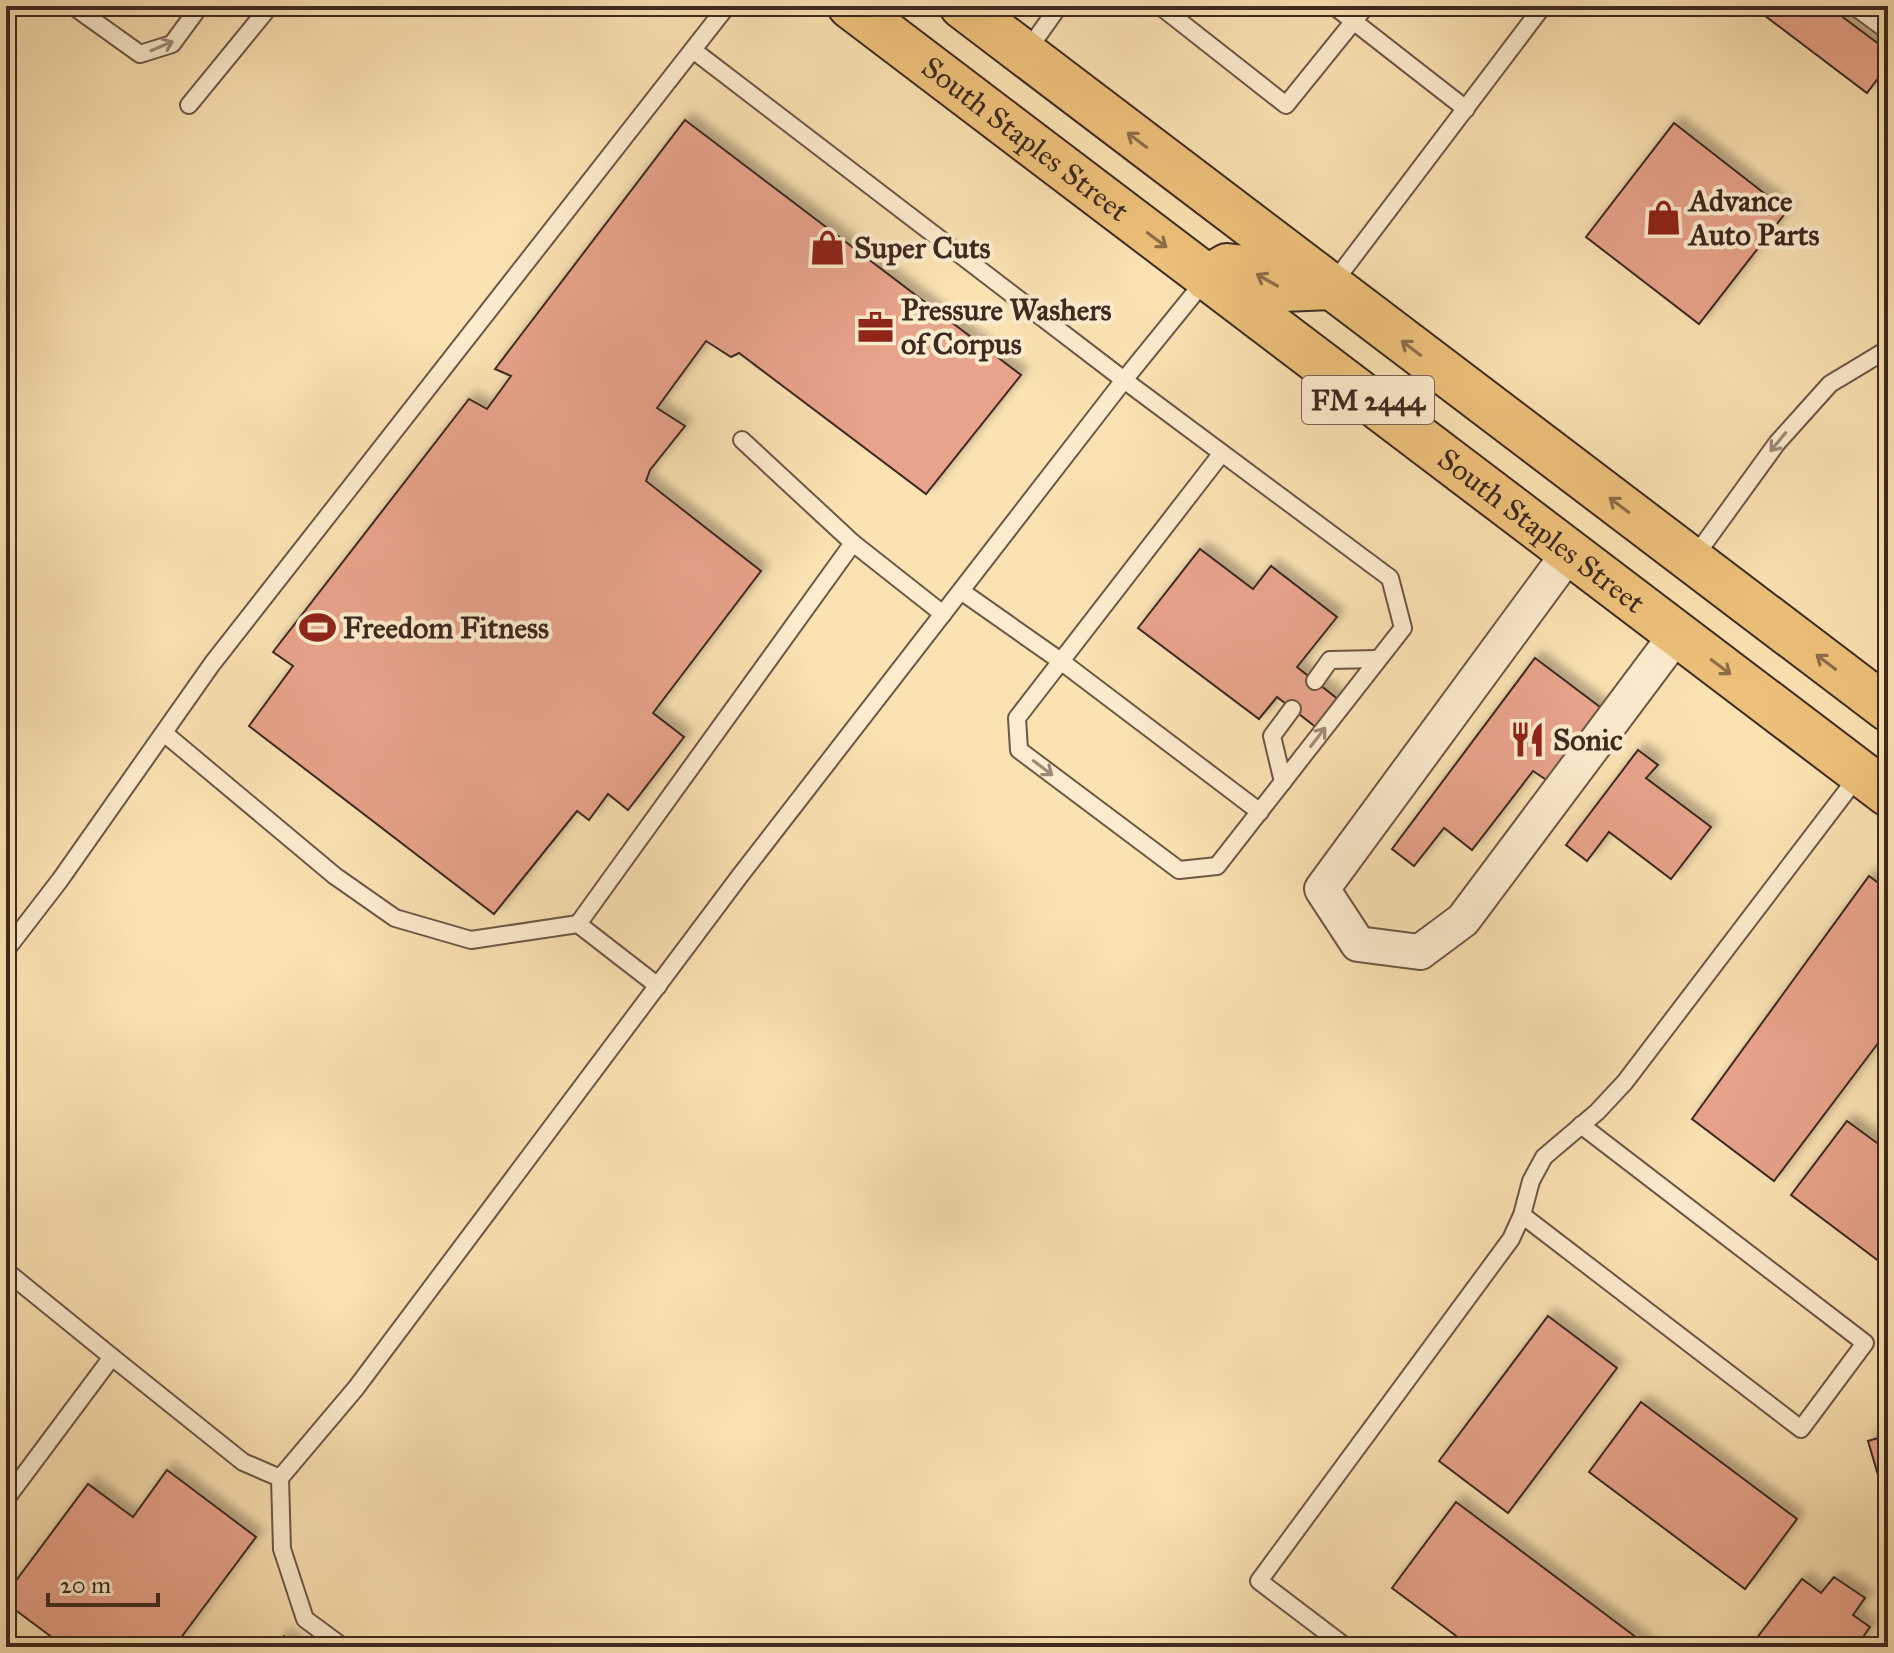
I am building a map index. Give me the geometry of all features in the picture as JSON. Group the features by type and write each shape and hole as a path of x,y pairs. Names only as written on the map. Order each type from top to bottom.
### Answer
{"main road":[{"name":"South Staples Street","path":"850,6 1874,783"},
{"name":"FM 2444","path":"962,6 1888,709"},
{"path":"1207,278 1227,266 1245,268 1283,289 1331,287"}],"street":[{"path":"1569,553 1322,889 1358,944 1420,952 1463,920 1677,634"}],"lane":[{"path":"73,6 140,54 172,44 200,6"},
{"path":"189,105 270,6"},
{"path":"6,950 60,880 212,664 727,6"},
{"path":"1025,54 1059,6"},
{"path":"1160,6 1286,105 1366,6"},
{"path":"1334,6 1466,109"},
{"path":"1331,287 1543,6"},
{"path":"1854,6 1888,31"},
{"path":"693,50 1124,380 1390,578 1403,628 1217,866 1179,870 1019,750 1017,718 1222,453"},
{"path":"343,1647 305,1619 282,1549 280,1478 356,1388 943,614 1207,278"},
{"path":"1692,560 1777,443 1830,384 1888,349"},
{"path":"742,440 853,543 943,614"},
{"path":"164,733 335,876 395,918 471,940 578,924 853,543"},
{"path":"961,591 1062,662 1260,812"},
{"path":"1315,681 1330,660 1377,659"},
{"path":"1283,782 1272,736 1292,709"},
{"path":"1346,1647 1259,1581 1501,1254 1522,1215 1537,1168 1554,1146 1581,1125 1625,1082 1874,783"},
{"path":"578,924 658,986"},
{"path":"1522,1215 1801,1429 1865,1343 1581,1125"},
{"path":"6,1271 243,1462 280,1478"},
{"path":"6,1499 112,1357"}],"building":[{"path":"206,6 228,6 220,16"},
{"path":"1752,6 1828,6 1888,51 1888,65 1867,93"},
{"path":"685,120 1021,375 926,494 739,353 731,357 706,341 657,408 685,426 650,470 646,481 761,571 653,713 684,737 628,810 608,794 589,820 577,811 494,914 249,726 293,666 273,652 469,399 487,409 511,376 495,369"},
{"path":"1674,123 1787,211 1699,324 1586,237"},
{"path":"1200,549 1253,589 1271,566 1337,617 1297,667 1339,700 1317,728 1277,697 1259,719 1138,628"},
{"name":"Sonic","path":"1535,658 1604,710 1548,781 1533,771 1472,850 1444,828 1414,866 1392,849"},
{"path":"1638,750 1658,765 1646,778 1711,827 1671,879 1609,832 1587,861 1566,845"},
{"path":"1869,876 1888,890 1888,1030 1774,1181 1692,1119"},
{"path":"1847,1121 1888,1151 1888,1268 1791,1195"},
{"path":"1548,1316 1617,1368 1508,1513 1439,1461"},
{"path":"1641,1402 1797,1519 1745,1589 1589,1472"},
{"path":"1888,1435 1888,1509 1868,1441"},
{"path":"167,1470 256,1537 174,1647 65,1647 6,1603 6,1594 88,1484 133,1517"},
{"path":"1456,1502 1649,1647 1471,1647 1392,1588"},
{"path":"1834,1577 1865,1598 1853,1615 1870,1627 1856,1647 1750,1647 1802,1579 1821,1593"},
{"path":"284,1636 299,1647 275,1647"}],"place":[{"name":"Advance Auto Parts","path":"1663,218"},
{"name":"Super Cuts","path":"828,248"},
{"name":"Pressure Washers of Corpus","path":"875,327"},
{"name":"Freedom Fitness","path":"317,628"},
{"name":"Sonic","path":"1527,740"}]}
